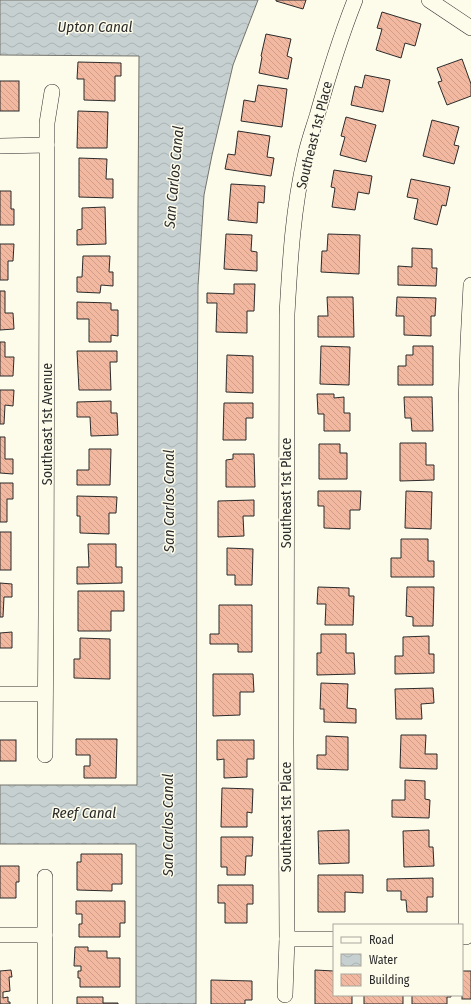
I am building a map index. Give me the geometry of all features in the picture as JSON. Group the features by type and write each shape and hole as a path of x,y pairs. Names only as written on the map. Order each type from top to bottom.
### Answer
{"street":[{"name":"Southeast 1st Place","path":"286,994 286,413 287,314 291,251 305,157 322,96 341,37 355,0"},
{"path":"429,0 471,28"},
{"name":"Southeast 1st Avenue","path":"45,755 47,124 52,92"},
{"path":"0,146 47,145"},
{"path":"466,937 466,404 471,285"},
{"path":"0,694 45,694"},
{"path":"45,877 45,1004"},
{"path":"0,935 45,935"},
{"path":"287,939 333,939"}],"water":[{"path":"0,0 258,0 233,65 212,155 204,195 198,286 196,1004 136,1004 136,844 0,844 0,785 137,785 139,56 0,55"}],"building":[{"path":"276,0 306,0 303,9"},
{"path":"382,12 421,24 415,46 405,43 401,58 376,50 382,29 377,28"},
{"path":"266,34 291,39 287,56 292,58 288,79 259,73"},
{"path":"462,59 471,84 471,96 447,105 438,82 442,81 437,68"},
{"path":"78,62 121,63 121,76 115,76 115,101 84,100 84,79 77,79"},
{"path":"365,75 390,80 383,112 351,105 355,86 362,88"},
{"path":"0,81 19,81 19,111 0,111"},
{"path":"258,85 287,89 282,127 241,121 244,100 255,102"},
{"path":"78,111 108,112 107,148 77,148"},
{"path":"346,117 376,125 366,162 340,155 345,137 341,136"},
{"path":"432,120 459,127 454,145 459,146 454,164 423,156"},
{"path":"238,131 270,136 267,157 274,158 271,176 225,169 228,154 235,155"},
{"path":"79,158 107,159 106,179 113,179 113,198 79,197"},
{"path":"334,170 372,176 369,194 358,192 355,210 332,207 335,188 331,187"},
{"path":"411,179 450,187 446,206 442,205 437,225 414,219 418,199 407,197"},
{"path":"231,184 265,186 264,203 258,202 257,223 228,220"},
{"path":"0,191 11,191 11,209 14,209 14,225 0,225"},
{"path":"105,207 106,244 77,245 77,230 82,229 82,208"},
{"path":"226,234 252,235 251,251 257,252 257,271 224,269"},
{"path":"328,234 360,235 359,274 321,272 322,251 327,251"},
{"path":"0,244 14,244 13,261 8,261 8,280 0,280"},
{"path":"412,248 432,249 432,268 437,268 436,286 398,285 398,266 412,267"},
{"path":"83,256 110,256 109,272 113,272 113,286 101,285 100,293 77,292 77,277 82,277"},
{"path":"234,284 255,284 254,311 247,311 247,333 216,332 217,303 207,303 207,293 234,294"},
{"path":"0,291 5,291 5,313 13,313 14,329 0,330"},
{"path":"327,297 353,297 354,337 318,337 318,316 328,316"},
{"path":"397,297 436,298 435,316 431,316 431,336 404,335 404,316 396,316"},
{"path":"77,302 111,303 111,310 118,310 118,336 111,335 111,342 89,342 89,319 77,319"},
{"path":"0,342 5,342 5,357 14,357 13,376 0,376"},
{"path":"321,346 350,347 349,385 320,384"},
{"path":"413,346 433,346 433,385 398,385 398,366 406,366 406,355 413,355"},
{"path":"77,351 117,351 117,362 110,362 111,390 79,390"},
{"path":"227,355 253,356 253,393 226,392"},
{"path":"0,390 14,390 13,406 5,405 4,424 0,424"},
{"path":"317,394 334,394 334,398 344,397 344,413 350,413 350,431 324,431 324,414 318,414"},
{"path":"404,397 432,397 433,431 412,431 411,418 405,418"},
{"path":"111,401 111,413 117,413 118,435 91,436 90,417 77,417 77,402"},
{"path":"224,403 253,403 253,418 246,418 246,440 223,440"},
{"path":"0,437 5,437 5,459 13,459 13,474 0,473"},
{"path":"400,443 426,443 426,465 434,465 434,480 400,481"},
{"path":"319,444 340,444 340,453 347,453 347,479 319,479"},
{"path":"89,449 111,449 110,485 77,485 77,470 89,470"},
{"path":"233,454 254,454 255,487 226,487 226,460 233,459"},
{"path":"0,483 13,483 13,499 7,499 7,522 0,522"},
{"path":"318,491 361,491 360,510 350,510 350,529 324,528 324,506 318,506"},
{"path":"406,491 432,492 431,529 405,528"},
{"path":"77,496 117,497 116,513 109,513 109,534 80,533 80,516 77,516"},
{"path":"254,500 254,516 243,516 244,536 218,537 218,501"},
{"path":"0,532 11,532 11,570 0,570"},
{"path":"401,539 428,539 428,561 434,561 434,577 391,577 391,558 401,558"},
{"path":"88,544 116,544 116,567 122,567 122,583 77,584 77,567 89,567"},
{"path":"227,548 253,549 252,585 235,585 235,575 227,575"},
{"path":"0,583 12,584 12,597 4,597 3,617 0,617"},
{"path":"318,587 349,588 349,596 354,596 353,625 325,625 326,604 317,604"},
{"path":"407,587 434,587 433,626 413,626 413,617 406,616"},
{"path":"78,591 124,591 124,611 111,611 111,631 78,631"},
{"path":"219,605 252,605 252,652 238,652 238,644 210,644 210,634 219,634"},
{"path":"12,632 12,648 0,648 0,633"},
{"path":"321,634 346,634 346,653 354,653 355,674 317,675 317,653 321,653"},
{"path":"429,636 429,654 434,654 434,673 395,674 395,656 403,656 403,637"},
{"path":"80,638 110,639 110,679 74,678 74,659 80,659"},
{"path":"213,674 253,674 254,692 240,692 240,715 213,716"},
{"path":"321,683 348,684 347,708 356,709 356,723 324,722 324,709 320,709"},
{"path":"433,688 434,703 421,704 422,719 396,719 395,689"},
{"path":"401,735 426,735 425,754 437,754 437,769 400,768"},
{"path":"326,736 348,737 348,770 317,769 317,755 326,755"},
{"path":"76,739 117,739 116,778 84,778 84,766 90,766 90,755 76,755"},
{"path":"0,740 16,740 16,761 0,761"},
{"path":"217,740 254,740 254,759 247,759 247,777 224,778 224,759 217,760"},
{"path":"405,780 425,781 425,799 430,800 429,818 392,817 392,800 405,800"},
{"path":"222,788 253,789 252,813 247,812 247,827 221,827"},
{"path":"349,830 349,863 319,864 318,831"},
{"path":"429,830 429,847 433,847 434,866 404,867 403,831"},
{"path":"221,837 253,837 252,856 246,856 245,875 227,875 227,867 221,867"},
{"path":"81,854 122,854 122,884 112,884 112,891 77,890 77,862 81,862"},
{"path":"0,866 19,866 19,882 16,882 16,898 0,898"},
{"path":"318,875 363,875 363,893 345,892 345,912 318,912"},
{"path":"433,878 433,897 427,897 427,912 407,912 406,900 401,900 401,891 387,891 387,879"},
{"path":"218,885 253,885 253,904 247,904 247,923 225,923 225,903 218,903"},
{"path":"76,901 125,901 125,923 120,923 120,937 79,937 79,924 82,924 82,914 76,914"},
{"path":"75,947 88,947 88,951 107,951 107,958 120,958 120,987 80,987 78,971 81,971 81,966 74,966"},
{"path":"11,970 12,977 9,977 10,991 3,992 3,998 8,997 8,1002 10,1002 10,1004 0,1004 0,971"},
{"path":"315,970 333,971 333,996 352,996 352,1004 315,1004"},
{"path":"463,971 471,971 471,999 462,999"},
{"path":"211,980 252,981 252,1000 245,1000 245,1004 211,1004"},
{"path":"364,996 403,996 403,1004 364,1004"},
{"path":"412,996 451,996 447,997 447,1004 412,1004"},
{"path":"77,997 103,997 103,1003 118,1004 77,1004"}],"water label":[{"name":"Upton Canal","path":"95,27"},
{"name":"San Carlos Canal","path":"174,177"},
{"name":"San Carlos Canal","path":"169,501"},
{"name":"Reef Canal","path":"84,813"},
{"name":"San Carlos Canal","path":"168,825"}]}
